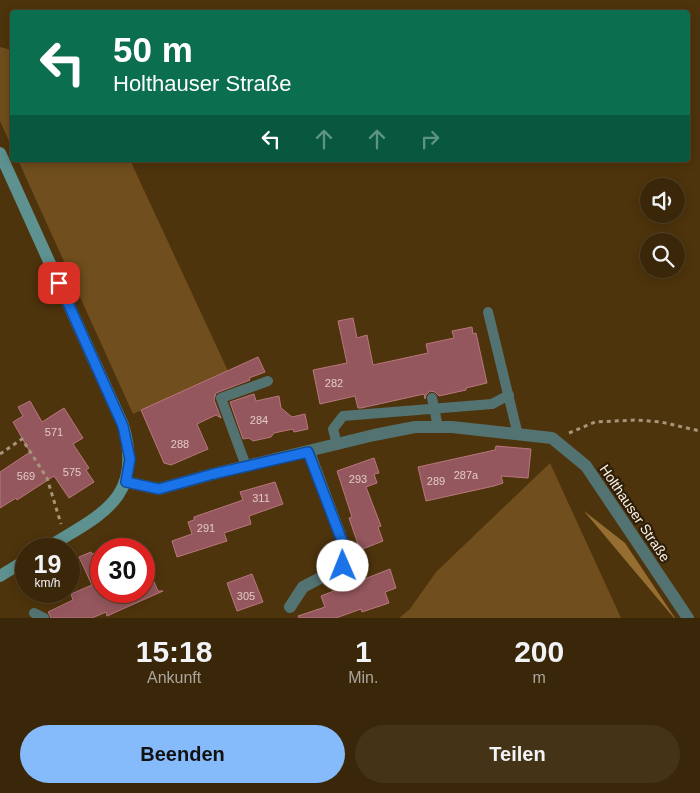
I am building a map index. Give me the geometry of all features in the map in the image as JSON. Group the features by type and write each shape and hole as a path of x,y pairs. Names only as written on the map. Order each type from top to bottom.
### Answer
{"main road":[{"path":"0,153 123,426 130,459 126,482 121,493 105,510 62,538"},
{"path":"0,576 15,567"}],"street":[{"path":"126,482 159,489 246,466 415,427 452,427 552,438"},
{"name":"Holthauser Straße","path":"552,438 586,466 688,618"},
{"path":"290,607 303,587 343,566 347,554 308,452"}],"lane":[{"path":"488,312 518,435"},
{"path":"246,466 222,398 268,381"},
{"path":"337,444 334,429 343,416 433,403 492,404 508,395"},
{"path":"433,403 438,427"},
{"path":"34,613 44,618"}],"path":[{"path":"552,438 595,422 636,420 662,422 700,431"},
{"path":"0,454 22,439 47,478 65,536"}],"shaded area":[{"path":"0,47 10,50 10,144 0,121"},
{"path":"19,162 131,162 228,371 133,414"},
{"path":"550,463 621,618 399,618 410,609 436,572"},
{"path":"584,511 625,543 675,618 674,618"}],"building":[{"path":"353,318 357,338 367,335 373,365 428,353 426,344 454,338 452,331 472,327 473,334 476,333 487,383 439,396 435,392 430,391 425,399 424,394 361,408 358,408 355,396 320,404 313,370 347,363 338,321"},
{"path":"258,357 265,372 216,393 214,400 221,418 216,415 197,424 208,449 171,465 164,463 141,410"},
{"path":"254,394 256,401 279,396 281,408 292,417 305,414 308,429 294,432 293,429 274,433 271,437 253,441 249,438 243,439 230,402"},
{"path":"30,401 42,422 64,408 83,438 73,444 89,468 86,470 94,482 69,498 54,476 17,500 16,498 0,508 0,472 30,452 13,422 23,416 18,407"},
{"path":"496,446 531,449 528,478 501,476 503,483 494,486 426,501 418,467 495,450"},
{"path":"374,458 379,473 374,474 377,483 366,487 381,526 378,527 383,541 360,550 349,518 352,517 337,471"},
{"path":"275,482 283,504 249,516 251,524 224,533 227,541 177,557 172,541 192,534 188,522 194,520 194,517 243,500 240,492"},
{"path":"90,552 90,581 80,559 80,557"},
{"path":"390,569 396,588 385,592 389,603 362,612 361,609 336,618 299,618 298,616 325,607 321,596"},
{"path":"252,574 263,602 237,611 227,583"},
{"path":"155,584 158,591 163,591 155,595"},
{"path":"90,586 90,603 136,603 107,616 106,612 92,618 51,618 48,612 67,603 80,603 80,590"}],"route":[{"path":"59,283 127,437 130,459 126,482 159,489 213,474 308,452 347,554 343,566"}]}
